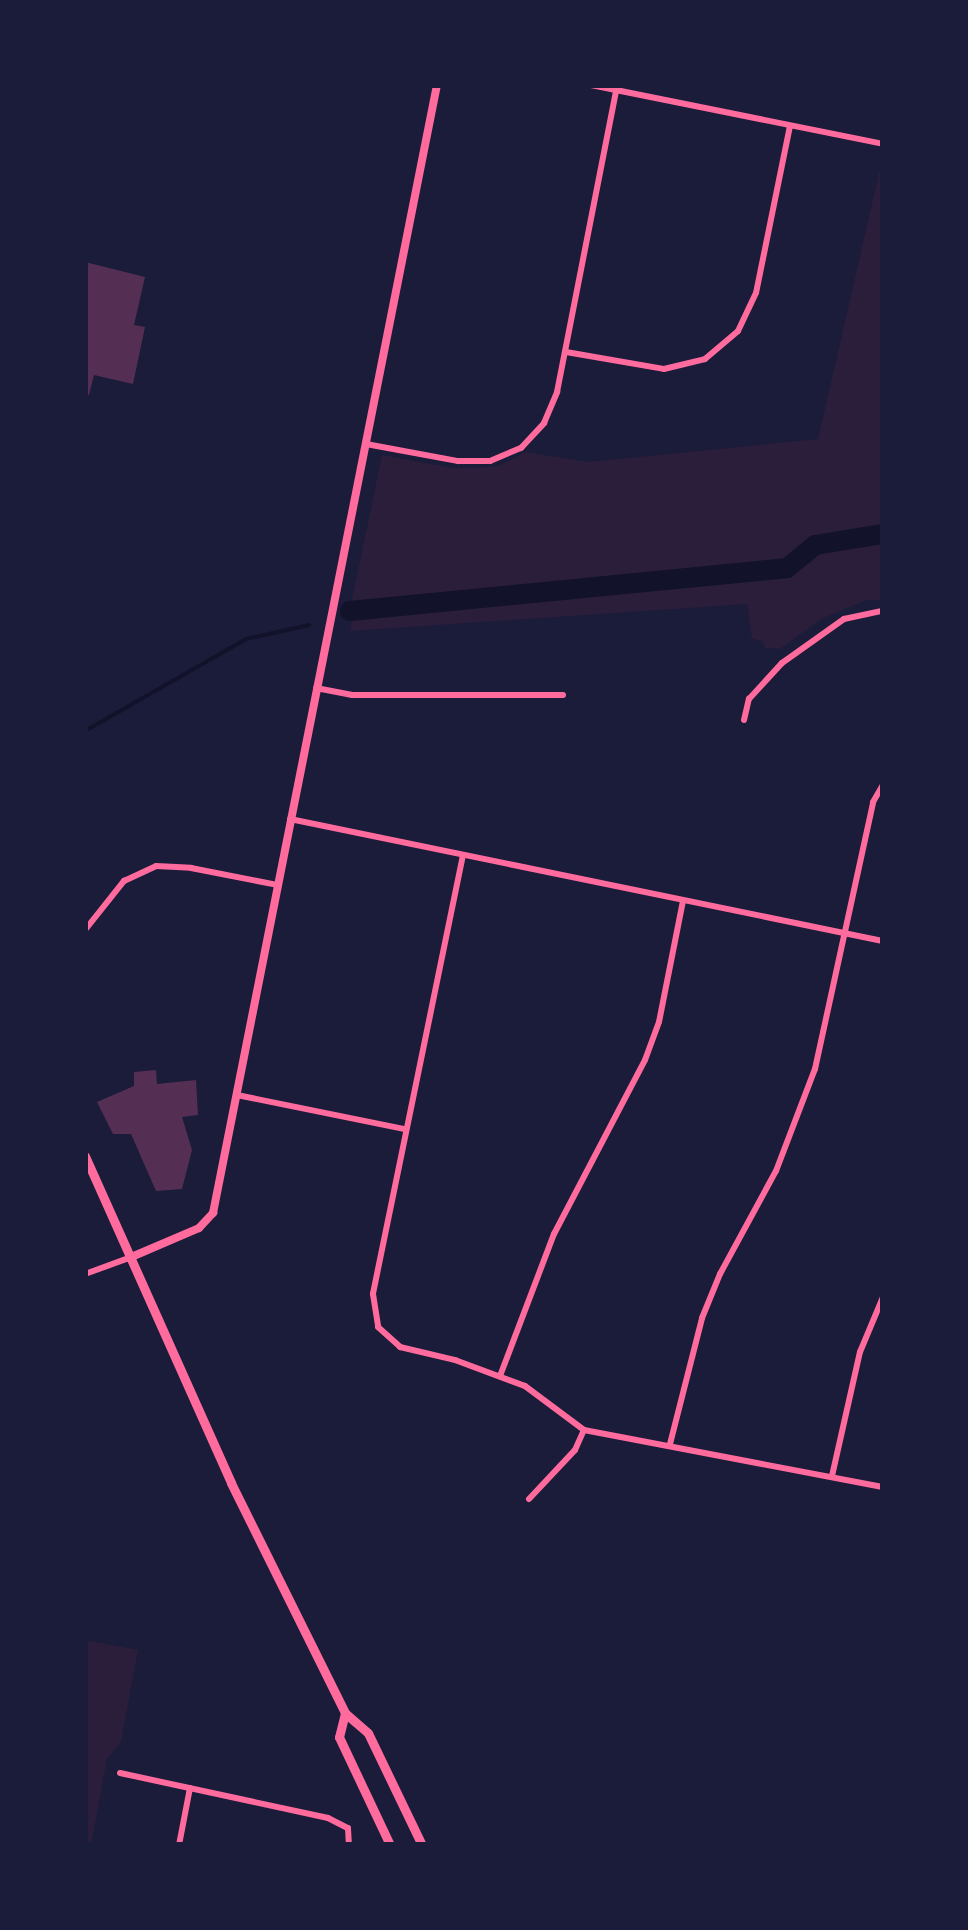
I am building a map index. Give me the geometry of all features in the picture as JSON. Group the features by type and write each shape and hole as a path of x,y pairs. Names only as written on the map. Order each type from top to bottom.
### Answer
{"main road":[{"path":"85,1156 232,1483 346,1713 368,1733 422,1845"},
{"path":"346,1713 339,1738 390,1845"}],"street":[{"path":"85,1274 209,1220 437,85"},
{"path":"591,85 883,144"},
{"path":"366,444 473,463 521,448 553,408 617,88"},
{"path":"566,352 664,369 705,358 723,346 749,313 756,293 790,126"},
{"path":"744,720 749,699 782,662 844,620 883,610"},
{"path":"316,688 352,696 563,695"},
{"path":"670,1444 702,1318 798,1120 816,1068 873,802 883,786"},
{"path":"290,818 883,941"},
{"path":"463,855 373,1294 378,1327 400,1347 525,1386 584,1430 883,1486"},
{"path":"85,930 124,881 156,866 190,868 278,885"},
{"path":"500,1376 554,1234 645,1060 659,1022 683,901"},
{"path":"237,1095 404,1130"},
{"path":"832,1476 856,1367 883,1297"},
{"path":"529,1498 575,1450 584,1430"},
{"path":"120,1773 328,1818 348,1828 350,1845"},
{"path":"179,1845 190,1788"}],"shaded area":[{"path":"883,156 883,600 867,600 821,619 780,649 765,648 762,641 752,639 747,604 350,631 353,615 349,614 382,455 453,468 478,468 498,466 526,452 588,462 818,439"},
{"path":"85,1640 138,1650 121,1742 107,1759 91,1845 85,1845"}],"building":[{"path":"85,262 145,277 134,325 145,327 133,384 94,375 89,395 85,394"},
{"path":"156,1070 157,1084 196,1080 198,1115 182,1117 192,1150 182,1189 156,1191 131,1134 113,1134 97,1102 134,1086 134,1072"}],"waterway":[{"path":"350,611 787,568 815,545 883,534"},
{"path":"85,731 246,639 309,625"}]}
